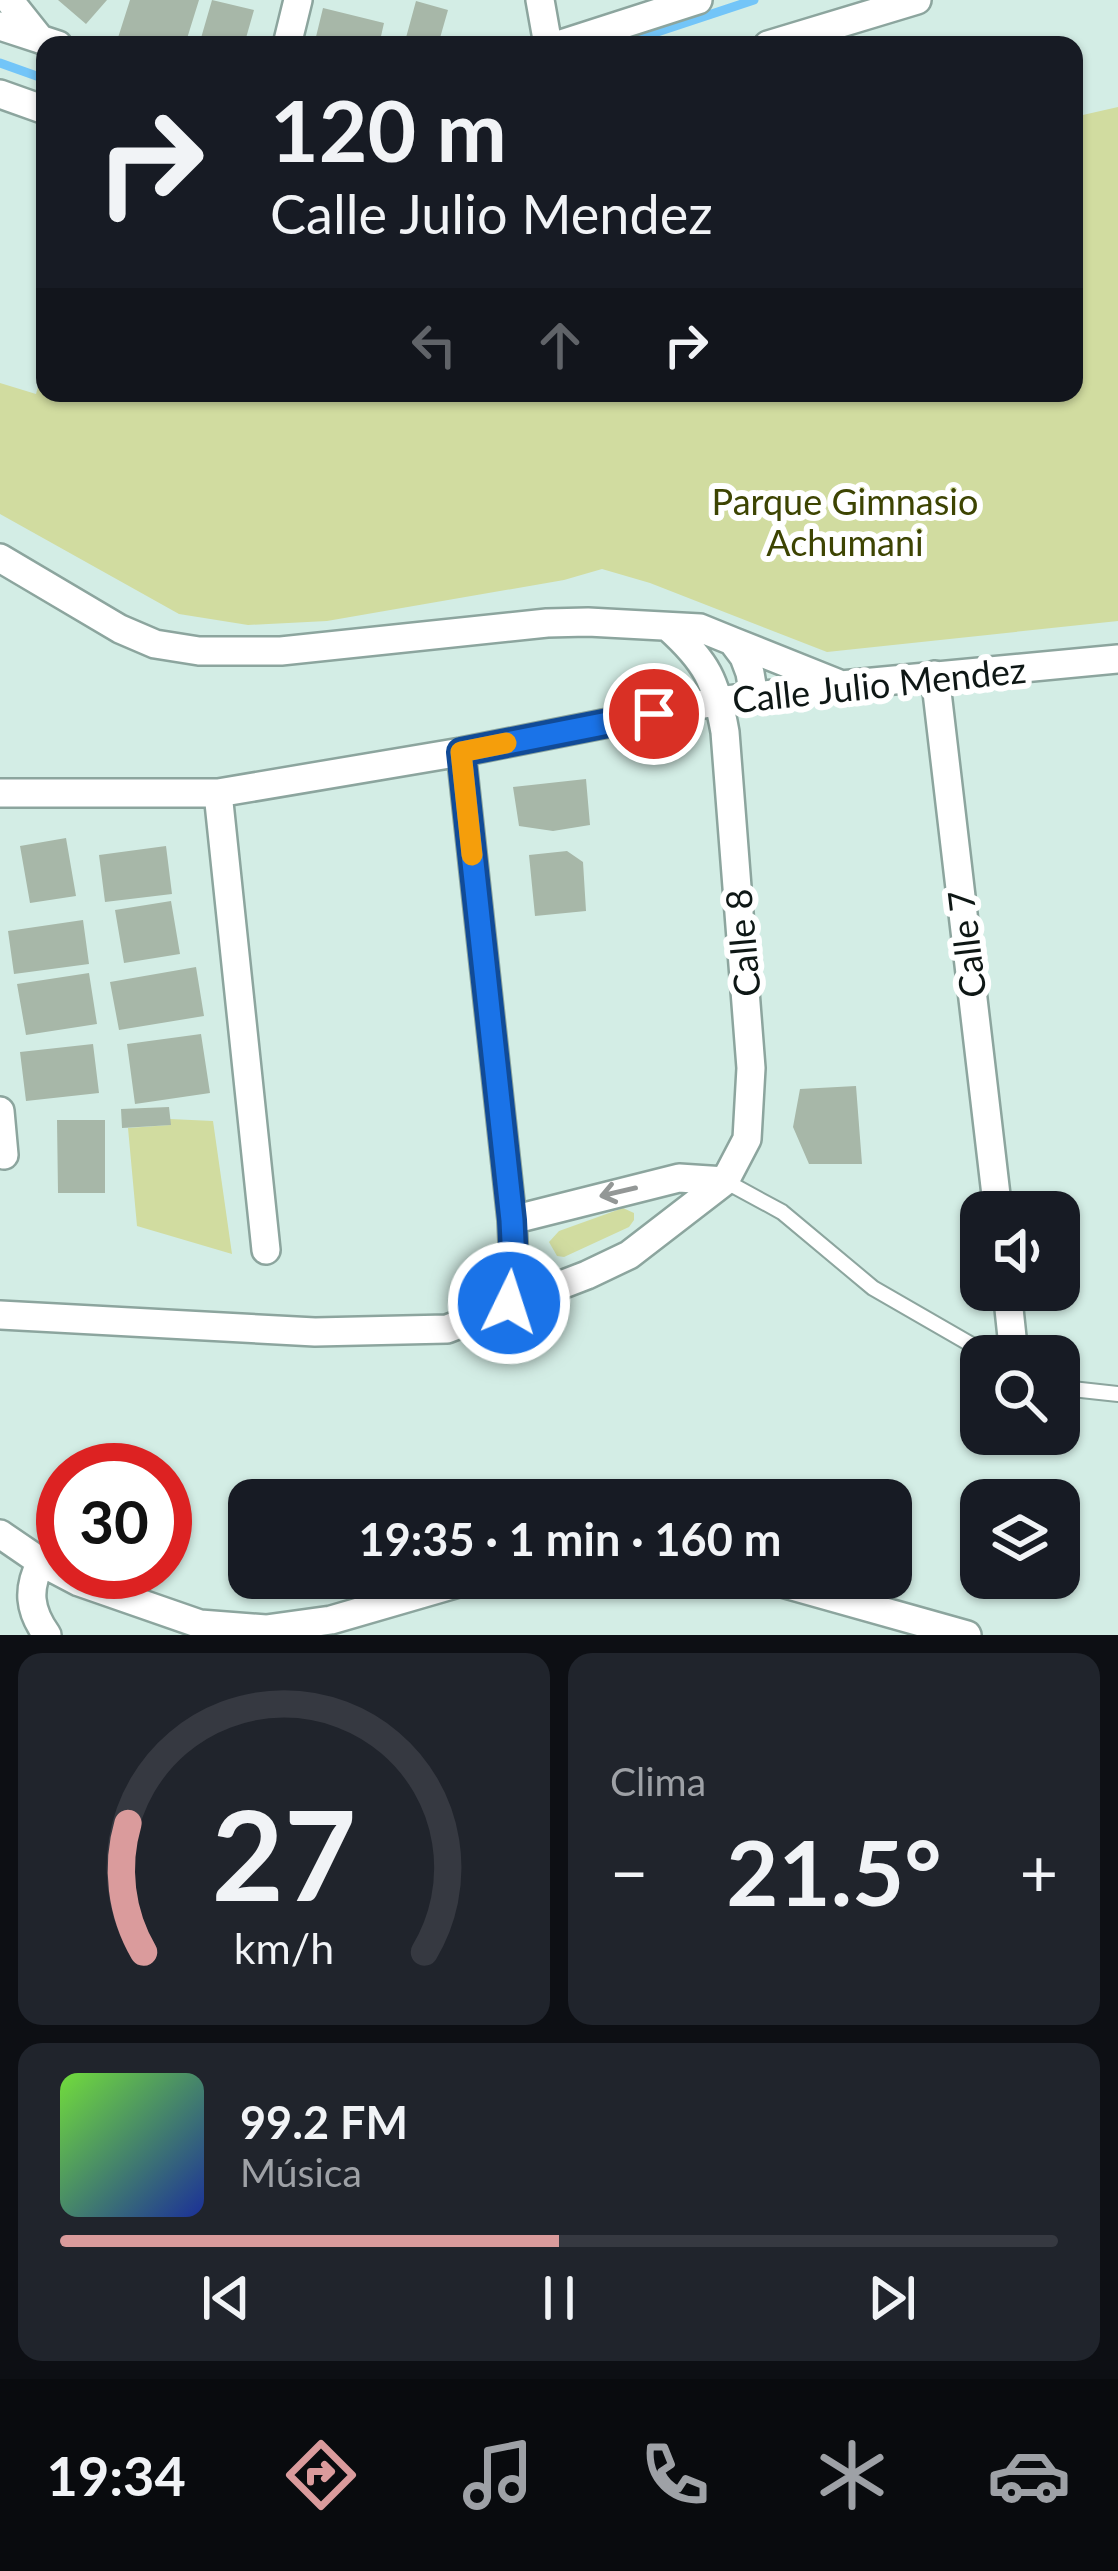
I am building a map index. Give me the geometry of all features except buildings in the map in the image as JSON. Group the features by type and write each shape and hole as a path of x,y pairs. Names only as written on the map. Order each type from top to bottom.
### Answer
{"street":[{"path":"9,0 43,36"},
{"path":"288,36 298,0"},
{"path":"540,0 546,36"},
{"path":"586,36 698,0"},
{"path":"798,36 917,0"},
{"path":"0,26 36,38"},
{"path":"0,94 36,107"},
{"path":"0,558 120,629 155,644 199,651 281,651 547,622 588,622 700,628 841,685"},
{"name":"Calle 8","path":"668,627 704,664 725,732 752,1069 747,1139 725,1180"},
{"path":"732,641 744,657 754,697"},
{"name":"Calle Julio Mendez","path":"0,793 218,793 719,701 1118,659"},
{"name":"Calle 7","path":"935,675 996,1191"},
{"path":"461,752 512,1220 509,1303"},
{"path":"218,793 266,1250"},
{"path":"0,1111 4,1155"},
{"path":"512,1220 679,1178 725,1180"},
{"path":"0,1315 315,1332 448,1329 629,1255 725,1180"},
{"path":"0,1534 36,1559"},
{"path":"36,1573 32,1581 34,1618 47,1635"},
{"path":"128,1599 200,1624 266,1629 331,1620 404,1599"},
{"path":"839,1599 967,1635"}],"lane":[{"path":"725,1180 782,1211 873,1288 960,1338"},
{"path":"1080,1390 1118,1394"}],"green space":[{"name":"Parque Gimnasio Achumani","path":"1118,107 1118,621 827,652 602,569 564,580 327,621 248,625 179,614 0,514 0,383 36,394 36,402 1083,402 1083,115"},
{"path":"170,1119 213,1121 232,1254 137,1226 128,1128 170,1125"},
{"path":"623,1208 634,1213 629,1227 557,1256 549,1242 559,1231"}],"waterway":[{"path":"645,36 754,0"},
{"path":"0,63 36,76"}],"slow traffic":[{"path":"472,855 461,752 506,743"}],"route":[{"path":"509,1303 512,1220 461,752 654,714"}]}
